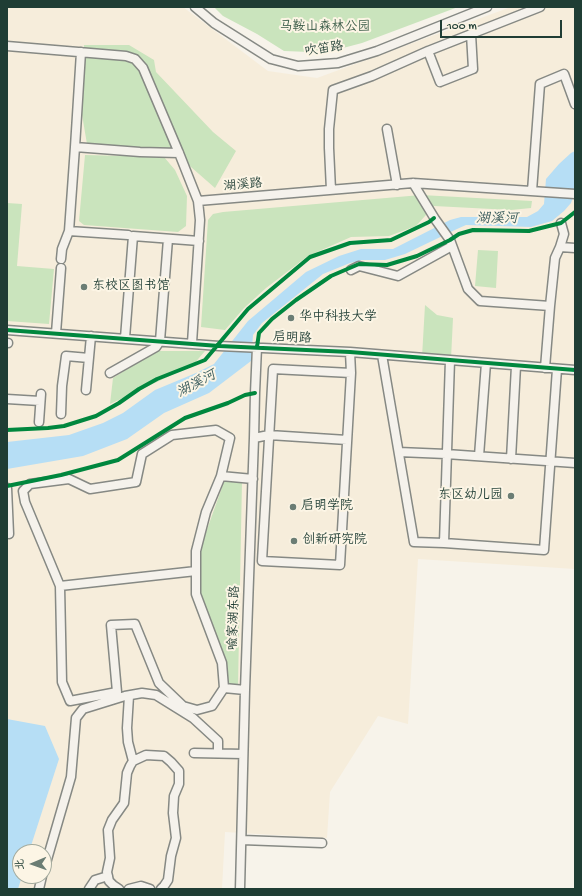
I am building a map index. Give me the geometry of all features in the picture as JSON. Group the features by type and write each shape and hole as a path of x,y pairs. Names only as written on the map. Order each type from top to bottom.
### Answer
{"street":[{"name":"吹笛路","path":"194,7 214,22 271,59 298,66 338,63 377,51 488,7"},
{"path":"331,190 328,148 333,90 372,76 428,51 540,7"},
{"path":"428,51 440,82 473,69 471,34"},
{"path":"7,54 7,46 126,56 135,59 142,68 198,201 200,220 192,343"},
{"path":"62,259 62,250 69,231 81,52"},
{"path":"532,191 540,84 564,74 575,104"},
{"path":"387,129 397,185"},
{"path":"75,147 140,152 179,153"},
{"path":"413,183 435,220 451,243 468,289 480,301 550,306"},
{"name":"湖溪路","path":"198,201 413,183 575,194"},
{"path":"545,368 555,258 564,234 560,223"},
{"path":"69,231 128,236"},
{"path":"125,338 133,236 198,241"},
{"path":"110,373 156,347 160,341 168,239"},
{"path":"351,270 359,266 398,276 451,243"},
{"path":"560,247 575,248"},
{"path":"56,333 61,268"},
{"name":"启明路","path":"7,330 219,346 350,352 575,370"},
{"path":"86,390 91,336"},
{"name":"喻家湖东路","path":"240,889 245,690 253,479 254,393 257,347"},
{"path":"350,352 351,373 340,566 262,561 273,369 351,373"},
{"path":"382,355 414,542 544,550 557,369"},
{"path":"61,414 62,386 66,356 89,358"},
{"path":"444,543 450,360"},
{"path":"479,456 486,363"},
{"path":"511,459 516,366"},
{"path":"7,399 41,398 39,422"},
{"path":"216,430 230,438 221,476 206,512 196,551 196,594 222,662 224,688 212,706 197,710 183,706 159,684 135,624 111,625 118,692 70,700 62,682 60,586 25,502 23,491 30,484 69,480 90,489 136,482 142,454 172,435 216,430"},
{"path":"254,438 269,435 347,440"},
{"path":"399,452 575,463"},
{"path":"221,476 253,479"},
{"path":"7,488 9,534"},
{"path":"60,586 196,571"},
{"path":"224,688 245,690"},
{"path":"52,844 71,777 76,718 83,709 142,693 156,695 194,718 218,741 218,754"},
{"path":"129,696 127,728 128,742 133,761"},
{"path":"194,753 243,754"},
{"path":"119,889 110,881 107,872 110,858 108,830 112,820 124,803 127,773 130,766 133,761 146,755 164,756 179,771 179,784 174,796 173,813 176,838 170,862 168,880 161,889"},
{"path":"242,840 322,843"},
{"path":"89,889 95,880 108,876"},
{"path":"129,889 141,886 150,889"}],"shaded area":[{"name":"华中科技大学","path":"7,7 183,7 268,71 317,78 511,7 575,7 575,569 418,559 408,724 378,716 330,792 327,838 225,832 222,889 7,889"}],"green space":[{"name":"马鞍山森林公园","path":"214,7 458,7 362,43 343,48 310,52 284,51 257,34 223,16"},
{"path":"84,45 129,45 154,60 156,72 213,132 236,151 215,188 175,153 87,144 80,103"},
{"path":"85,155 164,157 175,170 187,196 186,226 178,232 84,225 79,221"},
{"path":"421,195 532,201 531,208 511,210 434,206 416,226 389,236 351,237 308,256 266,288 244,308 225,330 201,327 208,220 213,214"},
{"path":"7,203 22,204 17,266 54,269 49,324 7,321"},
{"path":"478,250 498,251 496,288 475,286"},
{"path":"425,305 437,315 453,318 451,359 422,357"},
{"path":"156,351 205,351 193,365 110,404 113,378"},
{"path":"225,479 242,481 238,686 228,686 227,662 199,594 199,552"}],"water":[{"name":"湖溪河","path":"575,151 575,191 571,203 552,221 531,227 466,225 405,254 385,260 362,260 350,263 323,274 262,323 253,335 251,361 209,393 164,413 127,439 83,456 7,469 7,442 69,435 103,423 123,413 155,390 214,364 248,321 306,272 339,256 361,249 393,249 450,220 461,217 527,217 538,211 544,204 546,179 559,164"},
{"path":"7,719 45,726 59,759 32,844 12,844 12,884 20,884 18,889 7,889"}],"cycle path":[{"path":"257,347 259,333 272,319 296,300 331,276 359,264 387,265 417,256 459,234 473,230 529,231 561,223 575,212"},
{"path":"7,430 64,426 96,416 157,379 205,360 248,309 310,257 350,243 391,240 429,222 434,218"},
{"path":"7,330 219,346 350,352 575,370"},
{"path":"7,486 61,475 118,460 185,418 228,403 245,395 255,393"}],"place":[{"name":"东校区图书馆","path":"84,287"},
{"name":"华中科技大学","path":"291,318"},
{"name":"东区幼儿园","path":"511,496"},
{"name":"启明学院","path":"293,507"},
{"name":"创新研究院","path":"294,541"}]}
